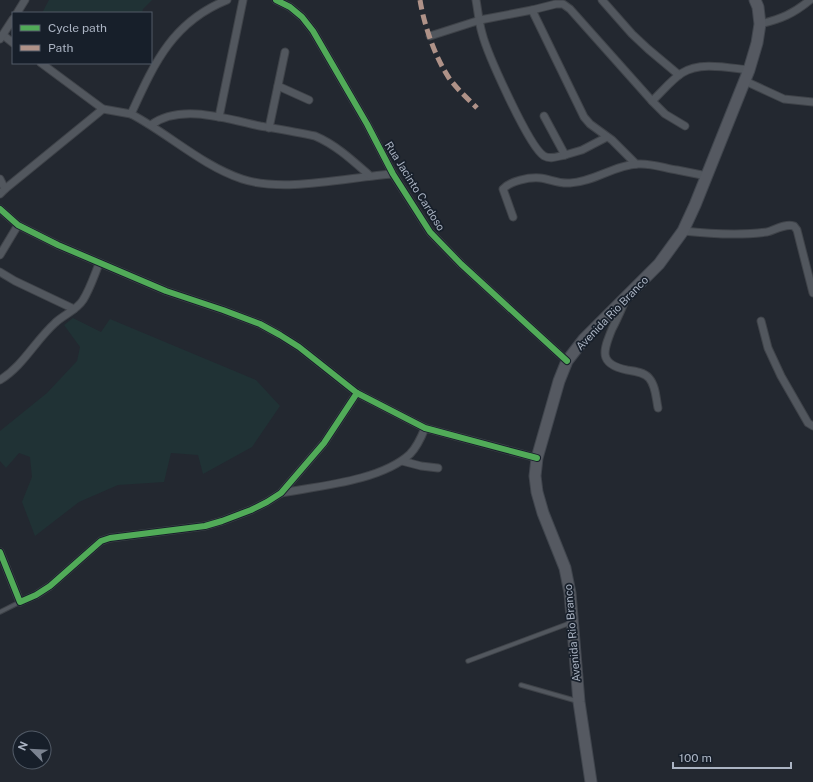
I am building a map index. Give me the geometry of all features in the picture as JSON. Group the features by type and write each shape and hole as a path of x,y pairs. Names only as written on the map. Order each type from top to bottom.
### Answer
{"main road":[{"name":"Avenida Rio Branco","path":"591,782 579,702 570,593 565,568 543,513 537,492 535,476 537,458 559,381 567,361 584,339 659,264 683,231 707,176 749,70 757,43 760,24 758,7 755,0"}],"street":[{"path":"18,12 25,0"},
{"path":"131,114 155,66 172,39 197,15 215,4 227,0"},
{"path":"219,117 243,0"},
{"name":"Rua Jacinto Cardoso","path":"276,0 292,3 322,45 394,174 423,222 437,240 461,264 567,361"},
{"path":"476,0 484,41 503,86 521,121 539,151 544,156 550,158 565,155 582,150 607,137"},
{"path":"602,0 632,34 679,75"},
{"path":"760,24 792,14 810,0"},
{"path":"430,36 480,20 556,4 566,5 652,101 665,114 685,126"},
{"path":"532,10 580,112 590,124 607,137 636,164"},
{"path":"12,20 1,37 12,42"},
{"path":"269,128 286,52"},
{"path":"41,64 103,109 131,114 151,125 183,148 216,167 242,179 277,184 297,184 394,174"},
{"path":"652,101 679,75 689,69 700,66 749,70"},
{"path":"745,81 784,99 812,101"},
{"path":"278,86 309,100"},
{"path":"2,192 103,109"},
{"path":"151,125 160,118 172,115 195,114 219,117 315,136 325,140 344,153 369,176"},
{"path":"544,116 565,155"},
{"path":"513,217 502,191 506,186 514,182 535,178 570,183 585,181 625,166 636,164 648,164 707,176"},
{"path":"0,179 2,192"},
{"path":"0,209 18,225 99,264 166,291 260,324 294,343 357,393 425,428 537,458"},
{"path":"0,255 18,225"},
{"path":"683,231 722,235 768,231 788,225 794,226 797,230 813,293"},
{"path":"0,380 24,360 53,324 83,301 99,264"},
{"path":"0,272 15,281 74,309"},
{"path":"628,295 606,344 604,353 606,358 614,366 640,373 648,377 653,385 658,408"},
{"path":"761,321 768,348 781,376 808,423 813,426"},
{"path":"281,493 331,434 357,393"},
{"path":"0,552 20,602 50,586 101,542 110,538 176,531 222,522 251,510 281,493 357,479 382,471 402,461 415,449 425,428"},
{"path":"402,461 421,466 438,468"}],"lane":[{"path":"0,612 20,602"},
{"path":"468,660 573,622"},
{"path":"521,685 579,702"}],"shaded area":[{"path":"49,0 152,0 143,9 142,12 43,12"},
{"path":"73,318 101,332 110,319 256,380 280,406 252,447 203,474 198,455 171,453 164,482 118,485 79,502 35,536 22,502 32,477 30,457 19,453 6,468 0,461 0,431 47,393 77,361 80,347 64,325"}],"marked path":[{"path":"420,0 424,20 444,70 455,86 477,108"}],"cycle path":[{"path":"276,0 290,7 302,17 313,31 367,124 393,174 430,232 461,264 567,361"},
{"path":"0,209 18,225 58,245 166,291 260,324 299,347 357,393 425,428 537,458"},
{"path":"0,552 20,602 36,595 50,586 101,541 110,538 205,526 251,510 281,493 324,443 357,393"}]}
